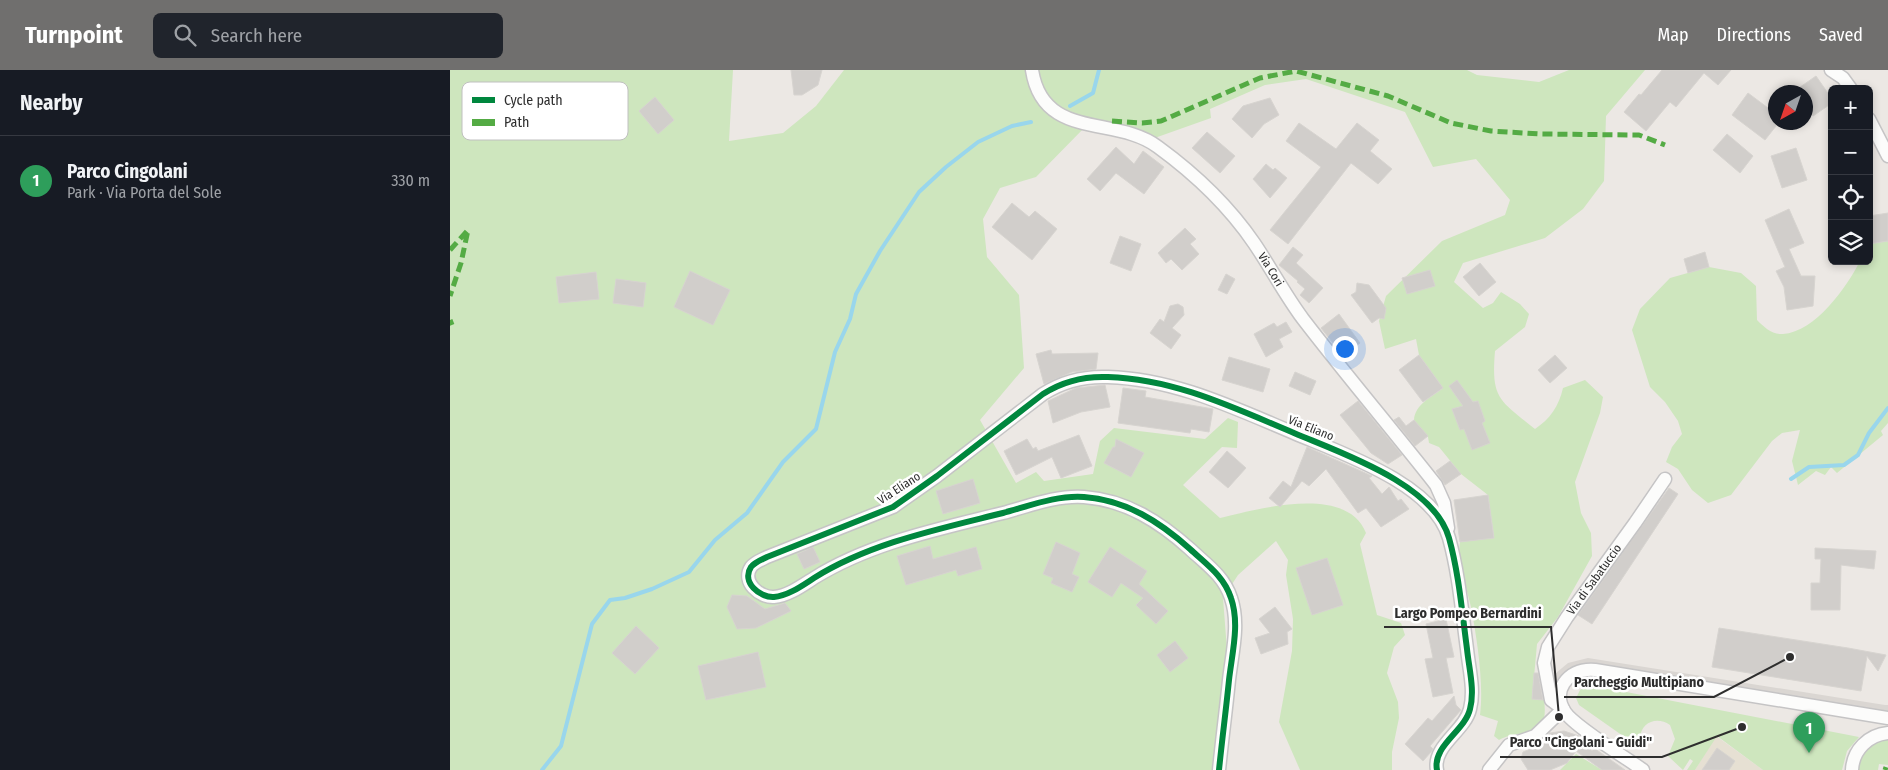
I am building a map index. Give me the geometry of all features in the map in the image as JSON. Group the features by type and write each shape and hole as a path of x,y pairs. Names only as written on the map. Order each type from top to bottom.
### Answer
{"street":[{"name":"Via Cori","path":"1032,70 1040,95 1062,116 1086,126 1133,133 1149,140 1194,176 1228,209 1253,242 1303,319 1439,490 1445,507 1449,538"},
{"path":"1832,70 1843,78 1848,85"},
{"path":"1873,127 1888,156"},
{"name":"Via Eliano","path":"1219,770 1235,631 1232,600 1222,580 1205,562 1162,525 1131,509 1090,497 1054,499 947,527 855,555 801,586 775,597 763,595 755,589 749,581 750,571 756,563 767,557 888,510 937,476 1049,390 1072,380 1097,377 1151,382 1185,390 1230,406 1352,456 1386,475 1424,500 1437,514 1449,538 1460,590 1472,701 1469,714 1439,754 1436,770"},
{"name":"Via di Sabatuccio","path":"1642,770 1571,720 1562,704 1551,700 1544,663 1548,647 1567,616 1635,523 1665,478"},
{"path":"1489,770 1509,745 1535,736 1541,731 1562,704 1562,686 1567,679 1581,671 1594,670 1888,718"},
{"path":"1852,770 1855,756 1876,726 1876,718 1869,714"},
{"path":"1863,744 1877,735 1888,732"}],"shaded area":[{"path":"1588,658 1888,705 1888,714 1582,665 1573,667 1564,674 1554,693 1550,682 1556,673 1568,663"},
{"path":"1716,736 1763,770 1695,770"}],"green space":[{"path":"450,70 733,70 729,141 783,133 816,106 844,70 1467,70 1477,75 1539,82 1569,70 1645,70 1606,116 1604,181 1583,209 1545,238 1463,263 1454,282 1483,308 1493,303 1501,292 1520,304 1529,314 1525,327 1495,351 1494,379 1496,389 1505,404 1535,429 1553,412 1563,388 1585,380 1603,397 1600,413 1575,482 1581,513 1591,533 1592,556 1558,617 1537,644 1532,699 1544,700 1545,714 1543,723 1538,728 1499,740 1494,736 1498,721 1480,715 1481,689 1478,647 1459,550 1460,542 1494,537 1488,495 1461,474 1439,447 1429,443 1428,437 1414,420 1415,414 1421,405 1443,388 1419,355 1416,339 1385,349 1379,321 1386,296 1442,241 1505,215 1510,200 1476,159 1433,167 1405,112 1306,79 1265,85 1210,109 1211,118 1149,140 1086,126 1036,177 1000,188 983,219 987,257 1019,295 1024,368 980,420 1016,483 1036,472 1044,481 1093,474 1100,441 1114,428 1205,439 1228,418 1238,422 1237,448 1222,447 1183,485 1220,518 1278,506 1321,504 1341,509 1356,518 1366,533 1360,544 1377,615 1401,623 1405,635 1394,647 1387,673 1398,702 1399,718 1392,752 1392,770 1300,770 1279,722 1292,651 1293,619 1286,575 1288,560 1276,541 1238,575 1223,598 1227,650 1212,770 450,770"},
{"path":"1888,241 1888,423 1881,431 1883,435 1837,473 1831,467 1825,475 1816,471 1798,485 1792,461 1800,430 1782,433 1772,441 1731,495 1708,503 1692,490 1678,469 1666,462 1672,447 1682,434 1678,421 1665,402 1650,387 1632,330 1640,309 1670,278 1709,267 1741,273 1756,286 1757,320 1765,328 1779,334 1795,331 1818,317 1829,306 1847,283 1858,265 1873,265 1873,243"},
{"path":"1590,685 1859,737 1847,751 1842,770 1763,770 1717,736 1695,770 1687,770 1693,761 1690,759 1683,770 1668,756 1675,739 1670,725 1660,721 1650,722 1643,728 1640,738 1633,743 1579,705 1576,698 1580,690"},
{"path":"1888,738 1888,765 1879,764 1878,770 1855,770 1859,757 1866,748"},
{"path":"1576,754 1602,770 1560,770"}],"building":[{"path":"791,70 822,70 818,85 802,95 794,95"},
{"path":"1662,70 1731,70 1718,85 1704,73 1676,107 1670,102 1646,131 1624,112"},
{"path":"1816,76 1828,93 1828,106 1813,116 1813,85 1803,85"},
{"path":"1748,93 1768,108 1768,130 1773,130 1765,140 1732,115"},
{"path":"655,97 674,120 658,134 639,111"},
{"path":"1270,98 1279,115 1264,124 1252,138 1232,119 1243,106"},
{"path":"1299,123 1336,149 1357,123 1379,140 1370,151 1392,169 1378,184 1351,163 1288,244 1270,230 1321,167 1286,141"},
{"path":"1207,132 1235,156 1220,173 1192,148"},
{"path":"1727,134 1753,156 1740,173 1713,150"},
{"path":"1116,147 1134,164 1143,151 1164,167 1144,194 1116,173 1100,191 1087,179"},
{"path":"1796,148 1807,180 1782,188 1771,156"},
{"path":"1266,164 1273,170 1275,168 1287,178 1270,198 1253,179"},
{"path":"1012,203 1029,217 1035,211 1057,229 1032,260 992,227"},
{"path":"1789,209 1804,243 1789,249 1801,276 1815,276 1813,306 1787,310 1784,287 1776,271 1785,267 1765,220"},
{"path":"1888,213 1888,241 1873,243 1873,215"},
{"path":"1185,228 1196,239 1190,244 1199,254 1182,270 1171,259 1166,263 1158,253"},
{"path":"1120,236 1141,244 1131,271 1110,263"},
{"path":"1293,247 1303,255 1296,263 1323,288 1309,303 1300,295 1305,289 1279,265"},
{"path":"1705,252 1709,267 1688,273 1684,259"},
{"path":"1480,263 1496,282 1479,296 1463,277"},
{"path":"1430,270 1435,286 1407,294 1402,278"},
{"path":"690,271 730,290 713,325 674,307"},
{"path":"596,272 599,299 559,303 556,277"},
{"path":"1226,274 1235,279 1227,294 1218,290"},
{"path":"616,279 646,283 643,307 613,303"},
{"path":"1357,283 1369,285 1386,308 1384,319 1379,318 1372,323 1351,295 1356,292"},
{"path":"1178,304 1183,307 1184,315 1172,328 1181,335 1171,349 1150,333 1160,319 1164,322 1170,306"},
{"path":"1339,314 1360,343 1343,356 1321,328"},
{"path":"1286,322 1292,332 1279,339 1283,347 1266,357 1254,334 1274,323 1277,327"},
{"path":"1051,350 1052,354 1098,353 1096,369 1072,372 1044,384 1036,354"},
{"path":"1419,355 1443,388 1423,402 1399,370"},
{"path":"1555,355 1567,368 1550,383 1538,370"},
{"path":"1229,357 1270,369 1263,392 1222,380"},
{"path":"1295,372 1316,381 1310,395 1289,386"},
{"path":"1457,380 1473,402 1478,401 1485,421 1482,423 1490,443 1472,450 1464,429 1460,430 1452,409 1463,406 1449,386"},
{"path":"1105,385 1110,407 1081,412 1053,423 1048,401 1076,388"},
{"path":"1123,388 1146,391 1145,397 1213,409 1209,432 1191,429 1190,433 1118,423"},
{"path":"1358,401 1402,455 1388,464 1371,453 1340,415"},
{"path":"1399,417 1406,426 1414,420 1428,436 1415,446 1394,420"},
{"path":"1079,435 1092,466 1061,478 1052,457 1016,475 1004,451 1027,439 1033,449 1036,447 1038,451"},
{"path":"1116,439 1144,453 1131,477 1104,463 1113,447 1115,447"},
{"path":"1307,447 1372,476 1369,478 1382,494 1389,487 1398,501 1401,499 1409,509 1381,527 1366,508 1358,513 1326,469 1309,486 1302,481 1280,507 1269,498 1283,481 1291,487"},
{"path":"1227,451 1246,468 1228,488 1209,472"},
{"path":"1450,461 1461,474 1445,485 1436,471"},
{"path":"973,479 980,503 943,514 936,491"},
{"path":"1669,488 1678,494 1592,624 1578,615"},
{"path":"1488,495 1494,538 1460,542 1454,500"},
{"path":"1056,542 1080,553 1072,574 1079,577 1072,592 1051,583 1053,578 1043,574"},
{"path":"930,546 933,559 976,547 982,569 958,576 956,570 906,585 897,556"},
{"path":"813,547 820,562 804,569 797,554"},
{"path":"1110,547 1147,571 1139,584 1168,611 1156,624 1136,605 1143,598 1121,583 1112,597 1088,582"},
{"path":"1815,548 1876,551 1874,569 1841,565 1840,610 1811,610 1811,583 1820,583 1821,559 1815,559"},
{"path":"1327,558 1343,605 1312,615 1296,568"},
{"path":"732,595 747,596 765,609 785,603 791,611 756,628 737,629 727,607"},
{"path":"1275,607 1292,629 1287,632 1288,644 1261,654 1255,638 1270,633 1259,619"},
{"path":"1446,619 1454,657 1446,658 1453,693 1433,697 1425,659 1433,658 1426,624"},
{"path":"636,626 659,648 635,674 612,653"},
{"path":"1719,628 1886,655 1878,671 1867,656 1861,691 1712,667"},
{"path":"1175,641 1188,658 1170,672 1157,655"},
{"path":"758,652 766,687 706,700 698,666"},
{"path":"1534,673 1538,673 1543,700 1532,699"},
{"path":"1454,696 1456,705 1461,710 1430,746 1433,749 1423,761 1405,744 1428,718 1432,721"},
{"path":"1564,731 1579,736 1592,751 1594,748 1625,770 1602,770 1576,751 1567,763 1550,770 1528,770 1521,759 1523,752 1548,742 1546,737 1550,733"},
{"path":"1717,748 1735,761 1729,770 1702,770"}],"waterway":[{"path":"1070,106 1093,93 1099,70"},
{"path":"542,770 561,746 592,624 610,600 625,598 652,589 689,572 715,540 747,513 783,462 816,429 835,352 850,319 856,294 880,251 919,192 946,167 978,142 1012,126 1031,122"},
{"path":"1791,479 1809,467 1844,465 1858,455 1869,433 1888,408"}],"marked path":[{"path":"1112,121 1142,123 1161,121 1260,78 1296,71 1388,96 1451,123 1491,131 1541,134 1639,135 1665,145"},
{"path":"450,250 468,230 461,263 450,296"},
{"path":"450,320 452,325"}],"cycle path":[{"path":"1219,770 1235,628 1234,608 1231,598 1219,577 1179,539 1154,521 1128,508 1099,499 1084,497 1043,502 930,531 882,546 836,566 785,595 774,597 763,595 750,583 748,578 751,567 767,557 893,507 937,476 1043,394 1058,386 1091,377 1108,377 1157,383 1204,396 1336,450 1384,473 1406,486 1425,502 1440,519 1449,538 1455,565 1472,694 1467,717 1439,753 1437,770"}],"place":[{"name":"Parcheggio Multipiano","path":"1790,657"},
{"name":"Largo Pompeo Bernardini","path":"1559,717"},
{"name":"Parco \"Cingolani - Guidi\"","path":"1742,727"},
{"name":"Parco Cingolani","path":"1809,753"}]}
